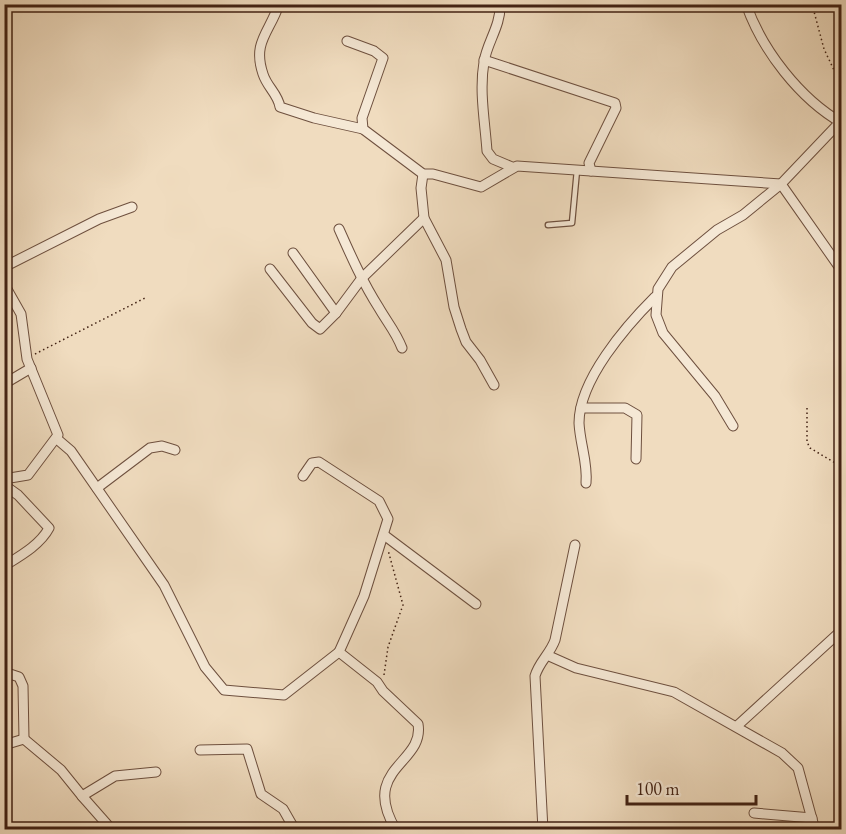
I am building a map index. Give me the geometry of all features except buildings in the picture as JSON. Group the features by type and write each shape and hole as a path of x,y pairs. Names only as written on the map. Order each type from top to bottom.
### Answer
{"street":[{"path":"279,4 261,39 259,53 263,76 280,107 314,118 363,129 423,174 481,187 492,183 512,168"},
{"path":"500,4 497,29 484,60 481,80 487,151 494,159 512,168 577,170 781,184"},
{"path":"586,483 586,465 580,432 581,408 585,394 598,369 635,318 655,297 664,277 672,267 717,230 743,215 781,184 841,123 812,102 778,62 756,28 746,4"},
{"path":"347,41 374,51 383,58 362,118 363,129"},
{"path":"484,60 615,103 616,108 589,163 591,171"},
{"path":"423,174 421,188 424,218 446,260 454,307 466,342 480,360 494,386"},
{"path":"781,184 842,271"},
{"path":"4,267 99,219 132,207"},
{"path":"270,269 318,329 326,326 362,278 424,218"},
{"path":"339,229 362,278 397,334 402,348"},
{"path":"293,253 336,313"},
{"path":"4,284 21,314 27,359 56,425 57,439 28,474 17,479 4,479"},
{"path":"655,297 656,315 663,333 715,396 733,426"},
{"path":"4,384 31,368"},
{"path":"581,408 631,410 637,416 636,459"},
{"path":"57,439 65,443 164,585 205,667 224,690 281,696 339,652 364,596 388,519 379,501 319,462 312,464 303,476"},
{"path":"97,488 150,448 162,446 175,450"},
{"path":"4,484 18,495 49,528 45,536 31,548 4,566"},
{"path":"383,538 476,604"},
{"path":"543,830 535,676 537,668 549,656 555,640 575,546"},
{"path":"736,726 842,630"},
{"path":"339,652 377,682 383,691 414,718 419,730 416,742 397,765 385,789 387,812 396,830"},
{"path":"549,656 576,668 674,692 791,759 798,768 815,830"},
{"path":"4,672 19,677 23,686 24,739 61,770 112,830"},
{"path":"4,745 24,739"},
{"path":"200,750 247,749 261,794 283,809 295,830"},
{"path":"82,796 115,776 156,772"},
{"path":"754,813 812,818"}],"lane":[{"path":"548,225 572,223 577,170"}],"path":[{"path":"812,4 824,49 842,87"},
{"path":"27,359 53,343 147,297"},
{"path":"807,408 807,442 810,448 842,467"},
{"path":"383,538 403,604 388,647 383,691"}]}
